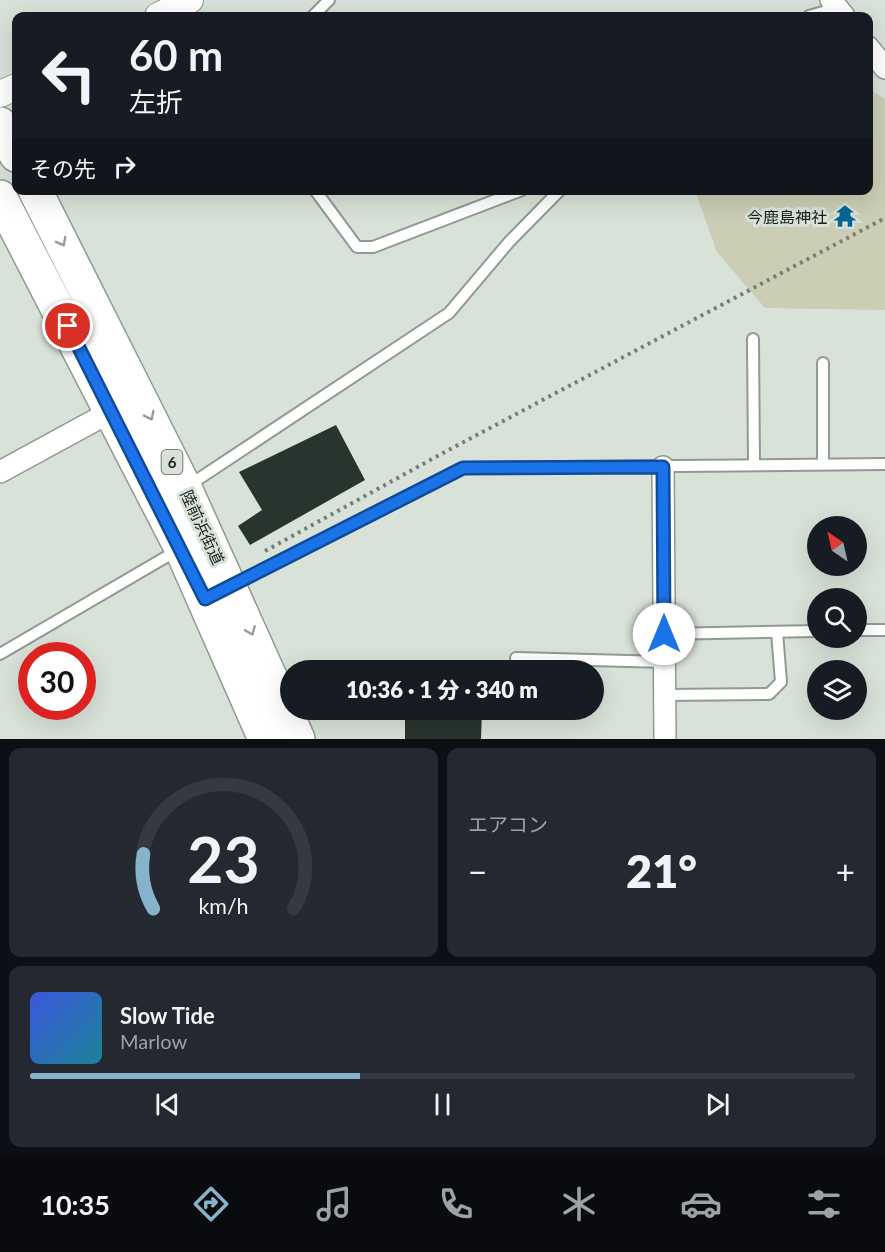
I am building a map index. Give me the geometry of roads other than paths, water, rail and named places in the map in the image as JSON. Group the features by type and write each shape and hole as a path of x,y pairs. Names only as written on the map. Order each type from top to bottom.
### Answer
{"highway":[{"path":"0,124 12,147"},
{"name":"陸前浜街道","path":"38,195 185,488 265,739"},
{"name":"陸前浜街道","path":"0,197 181,548 218,593 298,739"}],"street":[{"path":"166,12 190,0"},
{"path":"873,53 885,68"},
{"path":"0,472 112,411"},
{"path":"663,467 665,739"}],"lane":[{"path":"317,12 329,0"},
{"path":"319,195 357,247 373,247 509,195"},
{"path":"185,488 448,313 509,242 555,195"},
{"path":"753,339 754,465"},
{"path":"823,363 823,464"},
{"path":"218,593 463,468 885,464"},
{"path":"0,654 181,548"},
{"path":"867,630 885,630"},
{"path":"664,634 807,631"},
{"path":"665,695 769,694 781,682 777,632"},
{"path":"516,658 664,662"}],"place":[{"name":"今鹿島神社","path":"845,216"}]}
